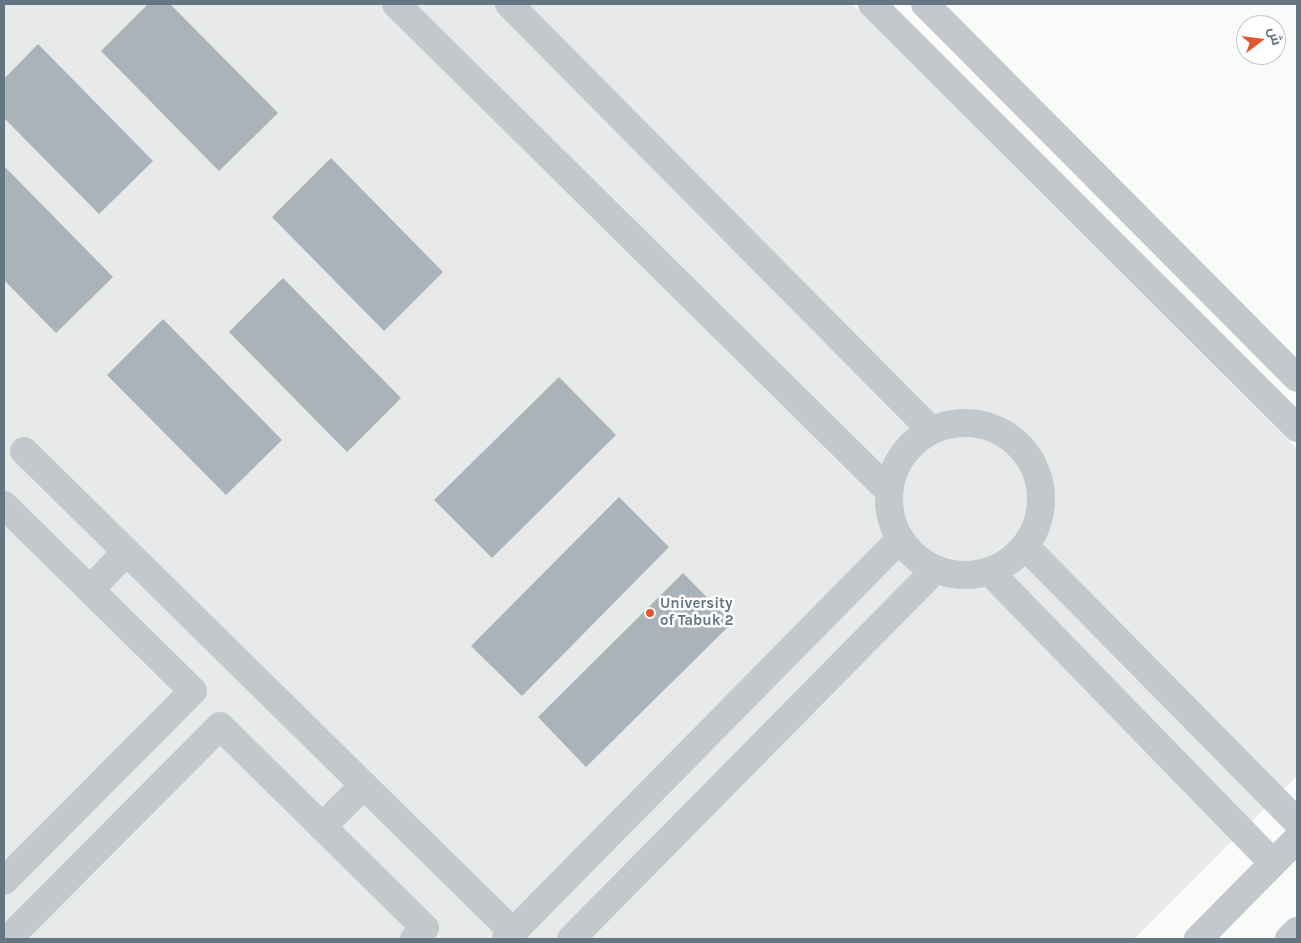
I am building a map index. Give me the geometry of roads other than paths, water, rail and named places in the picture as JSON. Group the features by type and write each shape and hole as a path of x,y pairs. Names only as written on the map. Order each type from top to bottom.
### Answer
{"street":[{"path":"396,4 888,490"},
{"path":"509,4 931,430"},
{"path":"872,4 1297,428"},
{"path":"924,4 1297,378"},
{"path":"955,422 981,424 1005,434 1024,450 1036,473 1041,498 1037,523 1025,546 1009,561 989,571 962,575 935,570 915,557 900,539 890,516 888,490 896,465 910,444 931,430 955,422"},
{"path":"24,451 364,785 510,936 900,539"},
{"path":"4,506 193,691 4,881"},
{"path":"1025,546 1297,822"},
{"path":"90,590 126,552"},
{"path":"571,939 935,570"},
{"path":"989,571 1274,863"},
{"path":"8,939 220,726 425,928 414,939"},
{"path":"322,827 364,785"},
{"path":"1198,939 1297,839"},
{"path":"1289,939 1297,931"}],"place":[{"name":"University of Tabuk 2","path":"650,613"}]}
